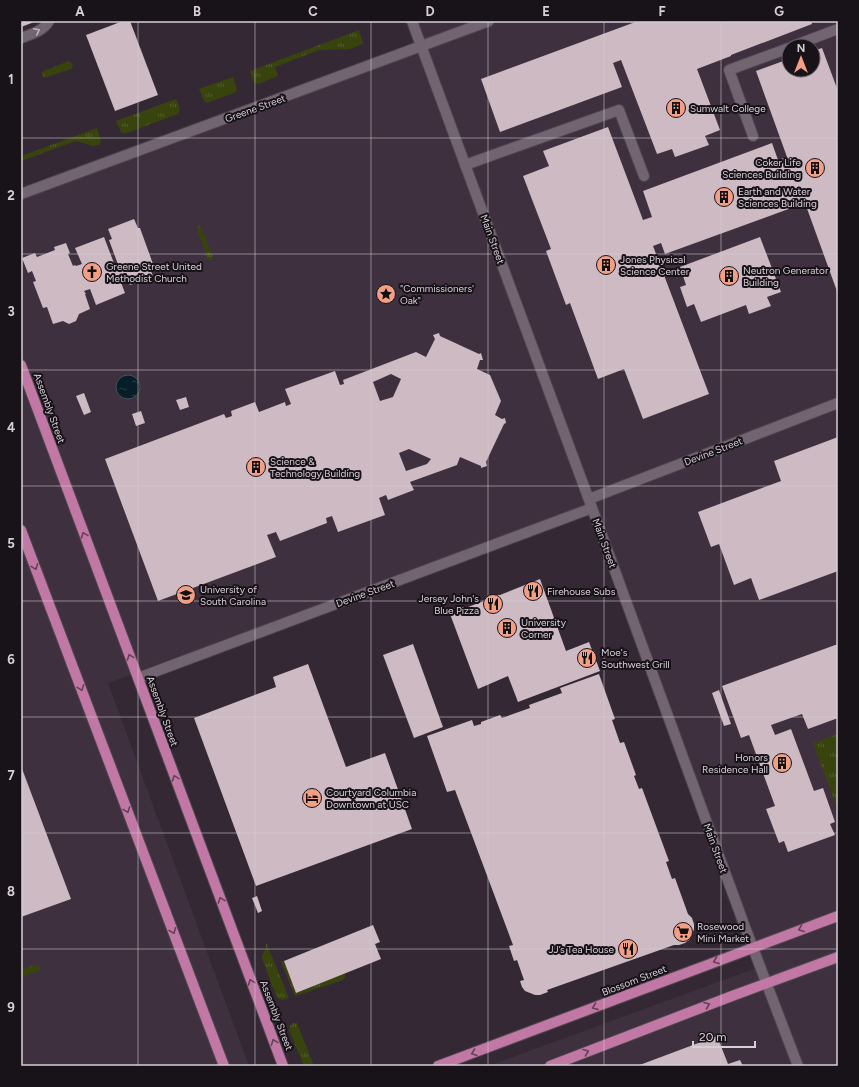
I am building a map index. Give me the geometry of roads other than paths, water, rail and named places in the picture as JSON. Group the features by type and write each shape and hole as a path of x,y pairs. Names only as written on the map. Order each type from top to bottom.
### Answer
{"main road":[{"name":"Assembly Street","path":"21,365 283,1066"},
{"path":"21,530 224,1066"},
{"name":"Blossom Street","path":"438,1066 838,916"},
{"path":"550,1066 838,957"}],"street":[{"path":"21,38 38,32 46,26 49,21"},
{"name":"Main Street","path":"412,21 766,983 798,1066"},
{"name":"Greene Street","path":"21,194 489,21"},
{"path":"814,38 838,29"},
{"path":"753,136 729,70 781,51"},
{"path":"465,165 619,110 644,176"},
{"name":"Devine Street","path":"138,678 591,504 838,403"}],"water":[{"path":"128,375 137,378 140,387 137,396 128,399 119,396 116,387 119,378"}],"place":[{"name":"Sumwalt College","path":"676,108"},
{"name":"Coker Life Sciences Building","path":"815,168"},
{"name":"Earth and Water Sciences Building","path":"724,197"},
{"name":"Jones Physical Science Center","path":"606,265"},
{"name":"Greene Street United Methodist Church","path":"92,272"},
{"name":"Neutron Generator Building","path":"729,276"},
{"name":"\"Commissioners' Oak\"","path":"386,294"},
{"name":"Science & Technology Building","path":"256,467"},
{"name":"Firehouse Subs","path":"533,591"},
{"name":"University of South Carolina","path":"186,595"},
{"name":"Jersey John's Blue Pizza","path":"493,604"},
{"name":"University Corner","path":"507,628"},
{"name":"Moe's Southwest Grill","path":"587,658"},
{"name":"Honors Residence Hall","path":"782,763"},
{"name":"Courtyard Columbia Downtown at USC","path":"312,798"},
{"name":"Rosewood Mini Market","path":"683,932"},
{"name":"JJ’s Tea House","path":"628,949"}]}
